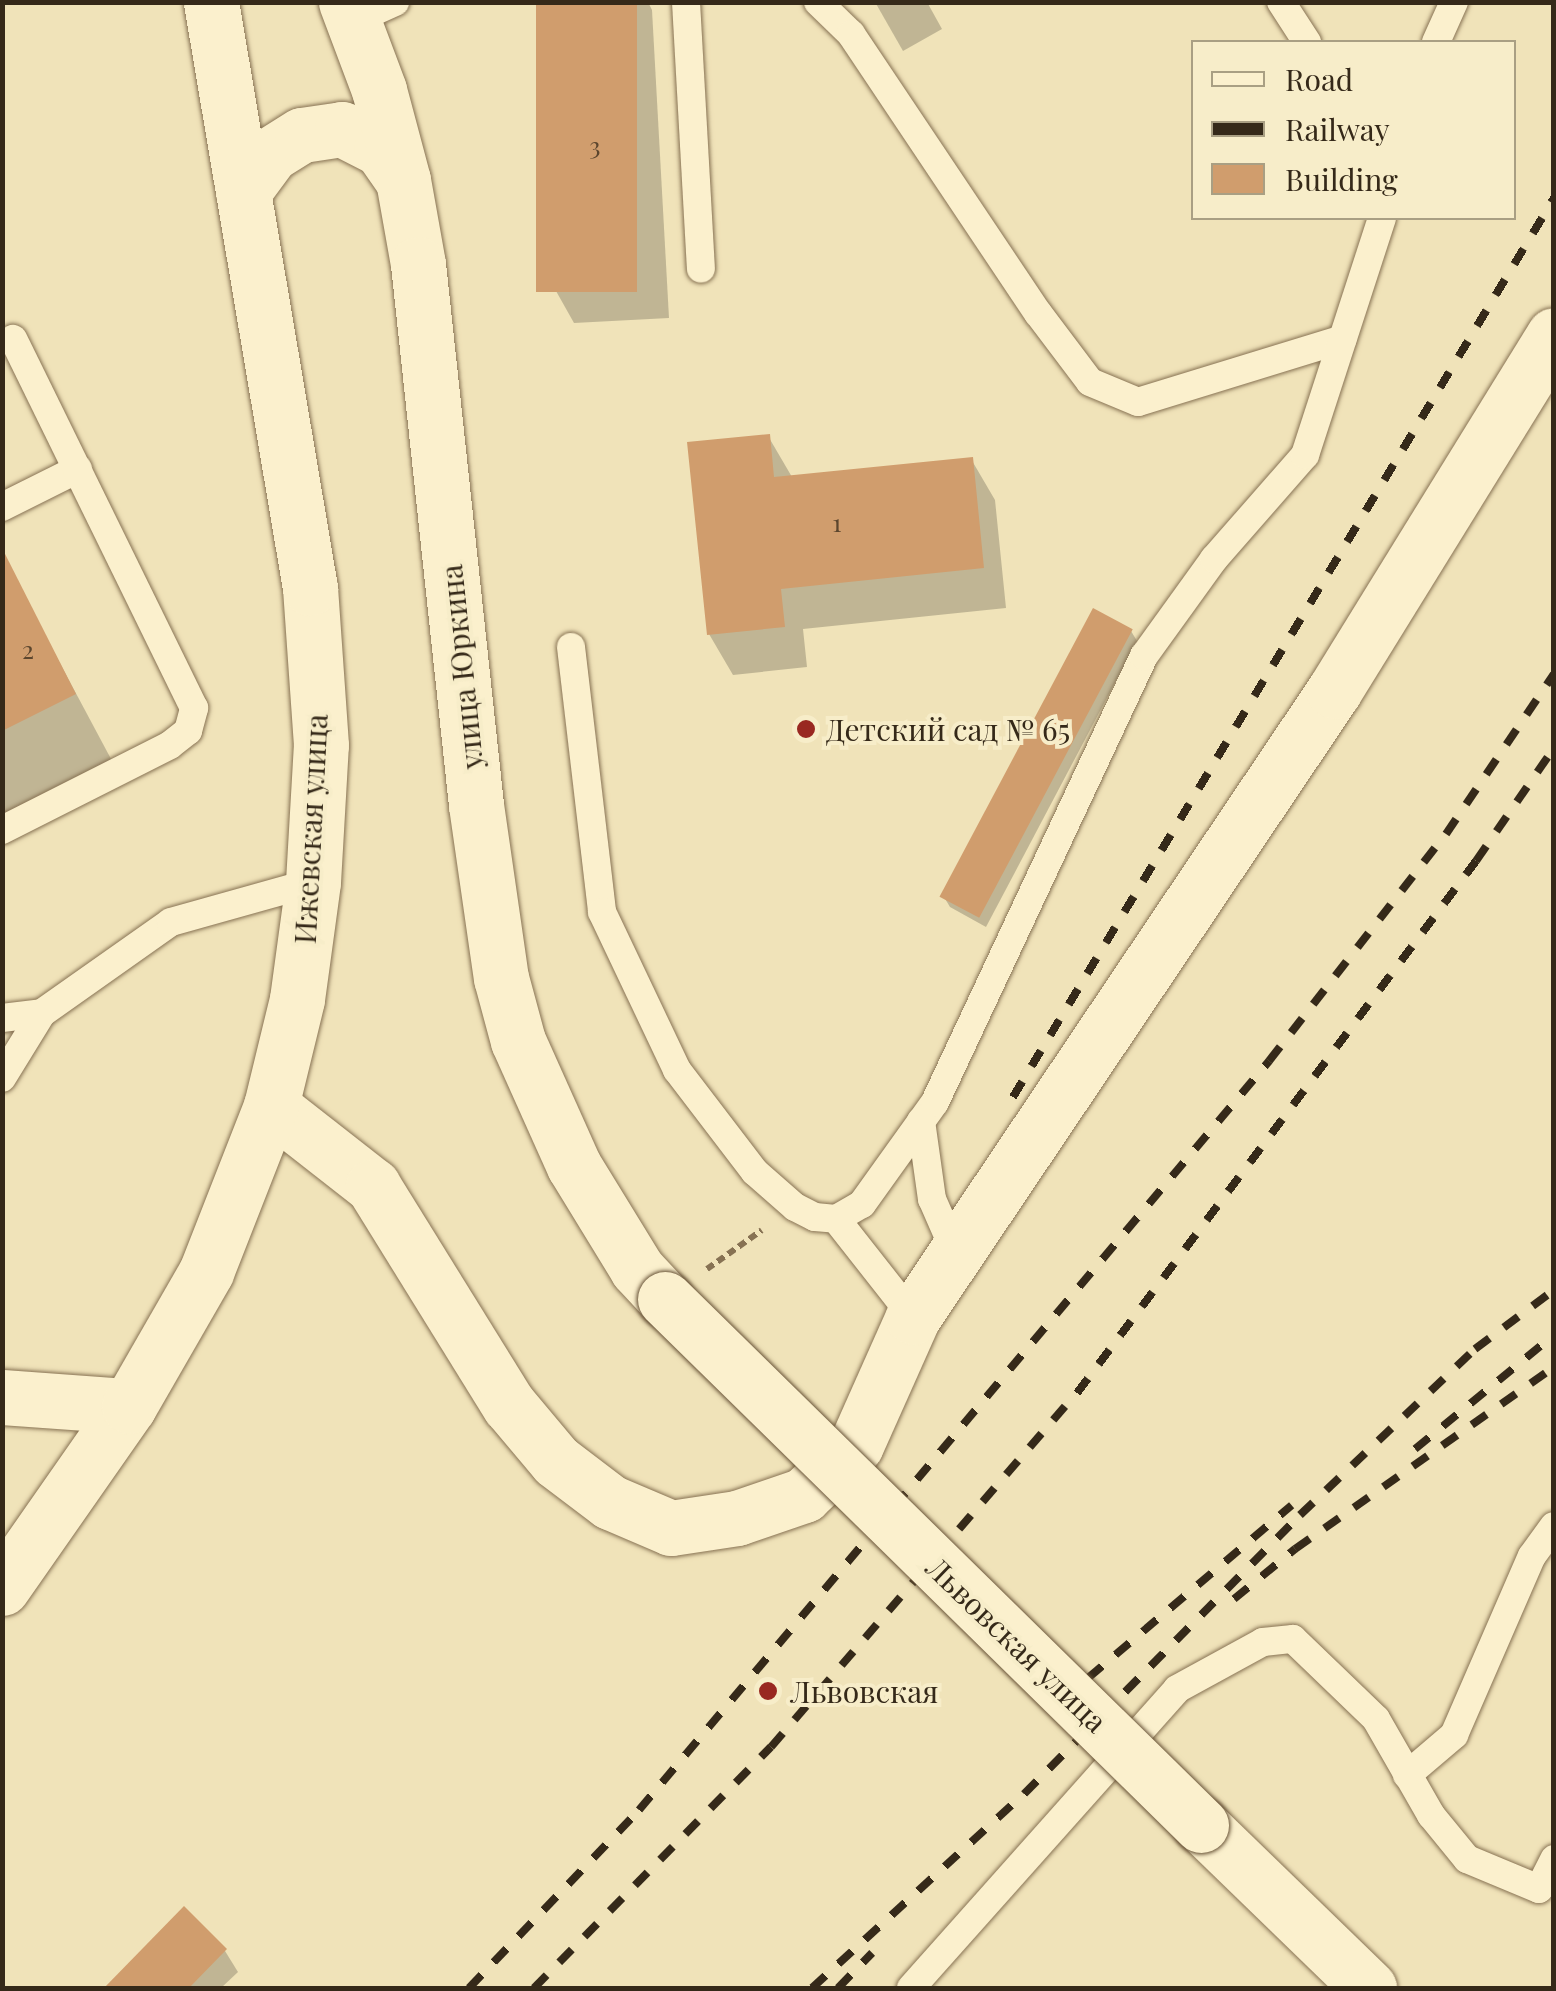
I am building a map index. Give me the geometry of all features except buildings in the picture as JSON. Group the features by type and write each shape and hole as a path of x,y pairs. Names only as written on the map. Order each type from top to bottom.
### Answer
{"street":[{"name":"Ижевская улица","path":"2,1588 129,1406 206,1272 271,1106 298,999 313,882 321,746 310,588 212,2"},
{"name":"улица Юркина","path":"365,8 418,264 478,822 501,978 518,1041 574,1166 637,1269 665,1299"},
{"path":"243,192 272,154 302,135 342,129 380,149 403,180"},
{"path":"271,1106 374,1186 509,1405 556,1461 610,1502 670,1528 737,1518 804,1496 856,1444 914,1317 1334,691 1554,335"},
{"name":"Львовская улица","path":"665,1299 1369,1988"},
{"path":"2,1397 129,1406"}],"lane":[{"path":"686,2 701,269"},
{"path":"818,2 851,34 1028,298 1090,382 1138,402 1343,340"},
{"path":"1281,2 1306,40"},
{"path":"1437,40 1454,2"},
{"path":"571,646 602,912 677,1070 755,1172 795,1207 814,1216 836,1219 862,1204 936,1102 1144,656 1214,559 1304,455 1381,220"},
{"path":"2,830 170,745 188,731 194,708 12,339"},
{"path":"2,507 78,469"},
{"path":"2,1078 42,1013 171,922 313,882"},
{"path":"2,1018 42,1013"},
{"path":"921,1121 932,1199 956,1254"},
{"path":"836,1219 914,1317"},
{"path":"1407,1774 1454,1735 1532,1556 1554,1526"},
{"path":"911,1988 1177,1689 1263,1642 1292,1640 1376,1719 1431,1815 1466,1859 1539,1890 1554,1859"}],"path":[{"path":"665,1299 795,1207"}],"railway":[{"path":"1013,1097 1554,198"},
{"path":"469,1988 639,1810 1269,1061 1446,834 1554,674"},
{"path":"534,1988 771,1747 1077,1393 1476,861 1554,748"},
{"path":"812,1988 1024,1794 1300,1515 1475,1349 1554,1290"},
{"path":"1415,1449 1554,1335"},
{"path":"1234,1599 1295,1549 1554,1367"},
{"path":"1088,1678 1292,1505"},
{"path":"838,1988 872,1953"}],"place":[{"name":"Детский сад № 65","path":"806,729"},
{"name":"Львовская","path":"768,1691"}]}
